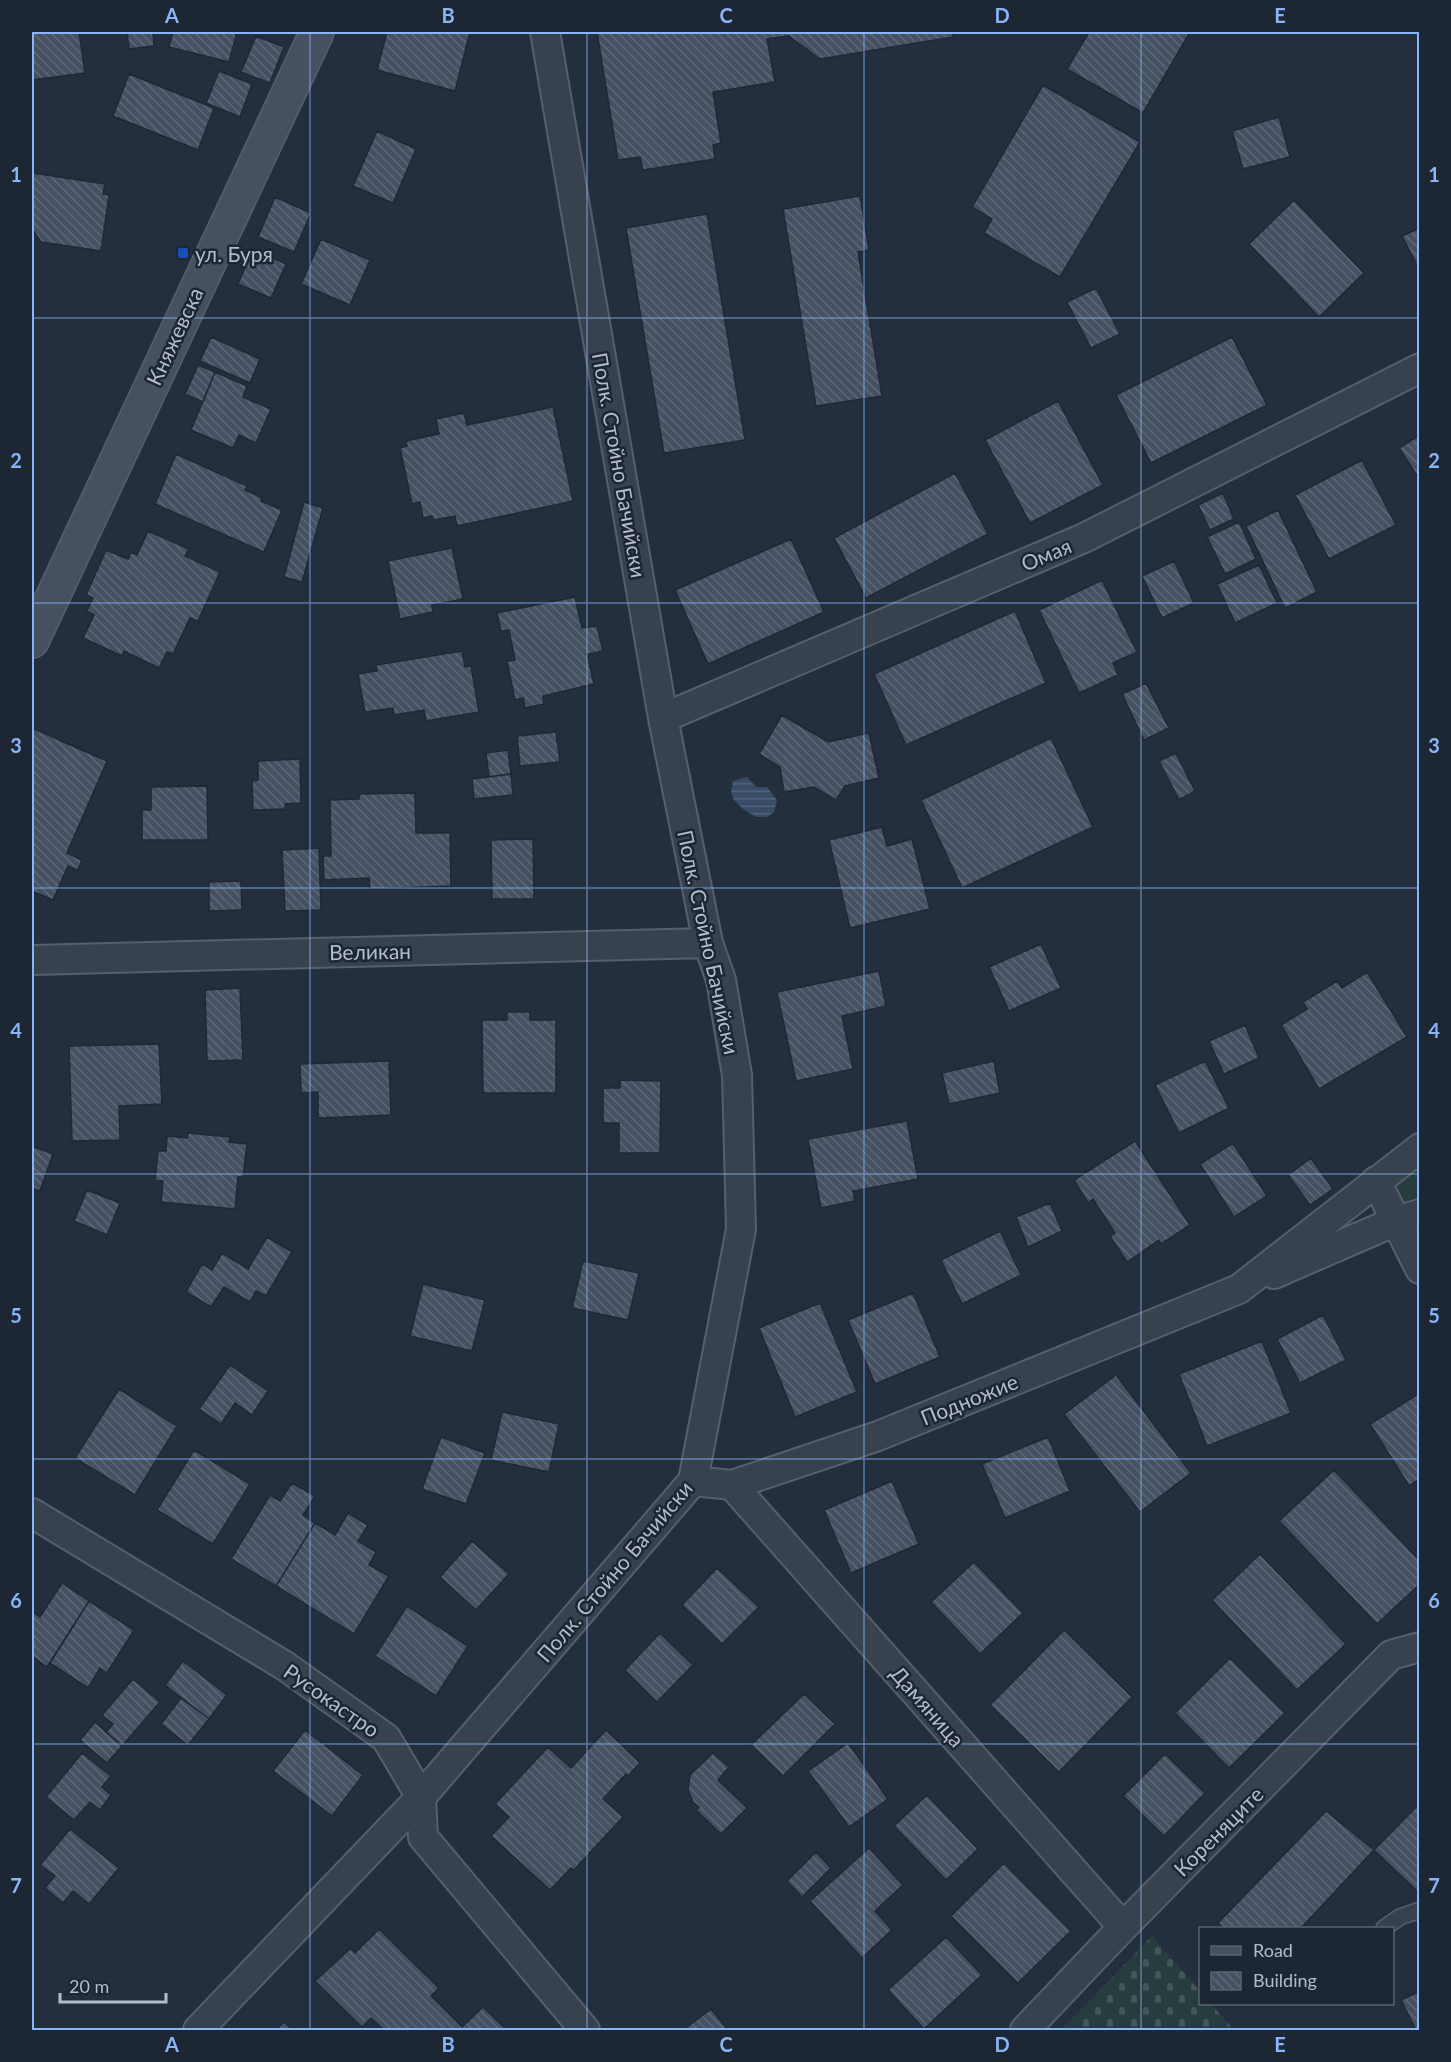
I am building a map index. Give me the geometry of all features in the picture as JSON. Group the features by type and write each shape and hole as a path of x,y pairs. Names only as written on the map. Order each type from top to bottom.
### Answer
{"street":[{"name":"Княжевска","path":"32,641 317,32"},
{"name":"Полк. Стойно Бачийски","path":"198,2031 421,1797 693,1481 741,1229 737,1075 721,980 708,943 663,718 545,32"},
{"name":"Омая","path":"663,718 1084,538 1419,368"},
{"name":"Великан","path":"32,960 708,943"},
{"name":"Подножие","path":"1239,1289 1419,1148"},
{"path":"1376,1181 1408,1218 1419,1269"},
{"name":"Подножие","path":"693,1481 732,1485 878,1436 1408,1218"},
{"name":"Дамяница","path":"732,1485 1123,1928"},
{"name":"Русокастро","path":"32,1513 285,1666 386,1738 421,1797 423,1838 585,2031"},
{"path":"1391,1655 1419,1629"},
{"name":"Кореняците","path":"1025,2031 1391,1655 1419,1647"}],"lane":[{"path":"1387,1927 1400,1917 1419,1910"}],"green space":[{"path":"1419,1148 1419,1214 1396,1221 1376,1181"},
{"path":"1152,1936 1199,1990 1199,2005 1212,2005 1234,2030 1061,2030"}],"water":[{"path":"747,777 756,787 767,787 777,800 774,812 767,817 756,817 734,800 731,792 733,781"}],"building":[{"path":"32,32 79,32 85,73 32,80"},
{"path":"127,32 153,32 154,46 129,49"},
{"path":"173,32 237,32 229,62 169,47"},
{"path":"387,32 470,32 455,91 377,70"},
{"path":"597,32 952,32 953,37 820,59 789,36 767,39 775,82 713,92 721,143 713,145 715,159 643,170 640,157 618,160"},
{"path":"1089,32 1190,32 1143,113 1067,69"},
{"path":"256,36 284,47 270,83 241,72"},
{"path":"219,71 252,84 240,117 206,103"},
{"path":"129,74 214,108 198,150 113,116"},
{"path":"1043,85 1140,142 1060,277 984,233 992,219 972,207"},
{"path":"1279,117 1290,157 1243,169 1232,131"},
{"path":"377,131 416,149 393,203 353,186"},
{"path":"33,173 105,184 103,194 109,195 101,251 41,242 32,229"},
{"path":"860,196 869,250 858,252 882,396 816,406 783,209"},
{"path":"275,197 311,213 294,252 258,237"},
{"path":"1294,200 1364,273 1319,317 1249,244"},
{"path":"707,214 745,440 664,453 626,228"},
{"path":"1420,228 1420,271 1402,236"},
{"path":"321,239 370,260 350,305 301,284"},
{"path":"253,249 286,264 271,298 238,284"},
{"path":"1096,288 1120,334 1091,348 1067,302"},
{"path":"211,337 260,359 250,383 200,361"},
{"path":"1232,337 1267,405 1151,463 1116,395"},
{"path":"198,365 215,372 203,402 185,394"},
{"path":"215,372 247,386 243,397 271,409 256,443 239,435 233,448 191,430"},
{"path":"1058,401 1103,485 1030,523 985,440"},
{"path":"553,407 573,501 457,526 455,516 433,520 432,516 423,518 420,502 412,504 400,448 407,446 406,441 439,434 436,419 464,413 467,425"},
{"path":"1420,435 1420,480 1399,448"},
{"path":"176,454 247,486 245,490 262,498 261,501 282,510 264,552 155,504"},
{"path":"1362,460 1396,525 1329,559 1295,495"},
{"path":"955,473 988,534 866,598 834,538"},
{"path":"1223,493 1234,519 1210,530 1198,505"},
{"path":"304,502 323,508 302,582 284,577"},
{"path":"1278,510 1317,592 1285,608 1246,526"},
{"path":"1239,522 1256,559 1225,574 1207,537"},
{"path":"148,531 189,549 185,556 220,572 198,621 190,618 173,654 167,652 159,668 124,651 122,656 83,638 94,615 87,611 93,598 86,595 106,550 128,559 131,552 137,555"},
{"path":"791,539 824,612 708,664 675,590"},
{"path":"452,548 463,599 432,605 433,612 400,619 388,561"},
{"path":"1174,561 1194,603 1162,618 1142,576"},
{"path":"1259,565 1277,603 1235,623 1217,584"},
{"path":"1102,580 1137,652 1113,663 1118,675 1079,693 1039,610"},
{"path":"575,597 582,628 597,626 603,651 587,654 594,684 543,696 544,704 525,708 523,698 515,700 507,661 515,660 509,630 501,631 497,613"},
{"path":"1015,611 1046,683 906,745 874,674"},
{"path":"462,651 465,667 471,666 479,712 426,721 424,710 394,715 393,708 365,712 358,674 377,671 376,665"},
{"path":"1146,683 1169,728 1144,740 1122,694"},
{"path":"782,715 828,742 869,733 879,778 845,786 836,800 814,787 784,792 780,767 759,754"},
{"path":"32,728 107,761 67,853 82,860 78,870 68,866 53,900 32,891"},
{"path":"556,732 560,762 520,766 517,736"},
{"path":"1051,738 1093,827 962,888 921,800"},
{"path":"508,750 511,774 489,777 486,753"},
{"path":"1176,753 1195,791 1179,800 1159,761"},
{"path":"300,759 301,803 285,804 285,809 253,810 252,781 258,780 258,761"},
{"path":"511,774 513,795 474,799 472,779"},
{"path":"207,786 208,840 142,840 142,810 151,810 151,787"},
{"path":"415,793 416,833 450,833 451,886 370,889 369,878 324,880 323,856 331,856 330,800 359,799 359,794"},
{"path":"882,827 887,846 912,839 930,909 850,928 829,840"},
{"path":"533,839 534,899 492,899 491,840"},
{"path":"319,848 321,910 285,911 282,850"},
{"path":"241,881 242,910 209,911 209,882"},
{"path":"1041,944 1061,988 1009,1011 989,967"},
{"path":"879,971 886,1006 842,1016 853,1069 796,1081 777,992"},
{"path":"1367,972 1407,1037 1319,1089 1281,1025 1307,1009 1303,1002 1337,981 1342,988"},
{"path":"240,988 243,1060 207,1061 205,990"},
{"path":"507,1012 530,1012 530,1020 556,1020 556,1093 483,1093 482,1020 507,1020"},
{"path":"1245,1025 1259,1058 1224,1074 1209,1041"},
{"path":"159,1044 162,1104 119,1106 120,1140 72,1141 69,1046"},
{"path":"389,1061 391,1115 318,1118 318,1092 301,1093 300,1064"},
{"path":"994,1061 1000,1093 949,1104 942,1073"},
{"path":"1205,1061 1229,1108 1179,1133 1155,1085"},
{"path":"620,1080 661,1081 660,1153 619,1153 619,1123 603,1123 603,1088 620,1088"},
{"path":"907,1121 918,1179 853,1191 855,1201 821,1208 808,1139"},
{"path":"188,1133 230,1137 229,1142 247,1144 243,1177 238,1177 235,1209 161,1202 163,1181 155,1181 158,1151 166,1151 167,1136 187,1138"},
{"path":"1135,1141 1190,1225 1161,1244 1159,1240 1127,1262 1110,1236 1115,1233 1093,1199 1088,1203 1074,1180"},
{"path":"1233,1143 1267,1196 1234,1217 1200,1164"},
{"path":"32,1146 53,1154 40,1191 32,1188"},
{"path":"1311,1158 1333,1189 1310,1205 1288,1175"},
{"path":"87,1190 120,1203 107,1235 74,1221"},
{"path":"1050,1203 1062,1231 1028,1247 1016,1217"},
{"path":"1000,1231 1021,1275 962,1304 941,1260"},
{"path":"267,1237 292,1252 266,1296 256,1291 250,1302 224,1287 211,1307 186,1292 202,1264 212,1270 222,1253 248,1269"},
{"path":"583,1261 639,1273 628,1320 572,1308"},
{"path":"423,1284 485,1300 472,1351 410,1336"},
{"path":"913,1293 940,1357 875,1384 848,1320"},
{"path":"820,1303 857,1392 795,1417 759,1328"},
{"path":"1323,1315 1346,1360 1300,1383 1277,1339"},
{"path":"1262,1341 1291,1413 1207,1446 1179,1374"},
{"path":"230,1365 268,1391 252,1415 235,1403 221,1424 199,1409"},
{"path":"1116,1375 1191,1473 1140,1512 1064,1414"},
{"path":"119,1389 177,1426 135,1495 75,1458"},
{"path":"1420,1393 1420,1479 1409,1486 1370,1424"},
{"path":"502,1412 559,1424 549,1472 491,1460"},
{"path":"441,1437 485,1453 466,1504 422,1489"},
{"path":"1048,1437 1070,1491 1005,1518 982,1464"},
{"path":"194,1450 250,1484 213,1544 157,1510"},
{"path":"1334,1470 1420,1561 1420,1584 1377,1624 1279,1521"},
{"path":"892,1481 919,1544 851,1573 824,1510"},
{"path":"292,1483 315,1496 303,1515 315,1523 276,1586 231,1559 270,1495 280,1501"},
{"path":"348,1513 368,1525 358,1541 376,1552 369,1565 389,1576 354,1634 276,1586 315,1523 335,1535"},
{"path":"472,1541 509,1574 476,1610 440,1577"},
{"path":"1260,1554 1346,1644 1297,1690 1212,1600"},
{"path":"974,1562 1023,1613 980,1654 931,1602"},
{"path":"717,1568 759,1607 722,1644 682,1605"},
{"path":"62,1583 89,1601 47,1667 32,1656 32,1614 33,1612 40,1617"},
{"path":"89,1601 134,1630 107,1673 100,1668 88,1688 50,1663"},
{"path":"407,1606 468,1646 436,1696 375,1656"},
{"path":"1064,1630 1132,1697 1059,1772 990,1705"},
{"path":"660,1633 693,1665 657,1702 625,1670"},
{"path":"1230,1658 1285,1713 1229,1768 1175,1713"},
{"path":"183,1661 227,1695 209,1719 165,1685"},
{"path":"133,1679 160,1702 122,1746 106,1732 113,1724 102,1715"},
{"path":"804,1694 835,1724 783,1776 751,1745"},
{"path":"181,1698 209,1719 188,1745 161,1724"},
{"path":"95,1722 122,1746 107,1763 80,1740"},
{"path":"305,1730 363,1775 332,1816 273,1771"},
{"path":"606,1730 640,1763 628,1776 626,1774 603,1799 623,1817 574,1870 571,1868 550,1890 491,1836 509,1817 495,1804 548,1747 571,1768"},
{"path":"848,1743 888,1799 849,1827 808,1771"},
{"path":"82,1753 111,1776 102,1787 111,1795 100,1810 90,1802 74,1820 46,1797"},
{"path":"713,1753 729,1767 718,1780 747,1808 721,1834 696,1810 699,1807 693,1802 688,1790 690,1775"},
{"path":"1165,1754 1205,1793 1164,1836 1123,1796"},
{"path":"927,1795 978,1849 946,1880 894,1826"},
{"path":"1420,1803 1420,1894 1374,1850"},
{"path":"1326,1811 1374,1850 1302,1927 1223,1927 1218,1923"},
{"path":"70,1829 119,1868 89,1904 73,1891 63,1903 45,1888 55,1876 40,1865"},
{"path":"869,1848 903,1885 875,1911 892,1930 862,1958 810,1901"},
{"path":"816,1852 831,1868 802,1897 787,1881"},
{"path":"1004,1863 1071,1931 1018,1983 951,1916"},
{"path":"379,1929 439,1988 431,1996 462,2027 483,2007 507,2030 384,2030 371,2018 362,2027 315,1981 351,1948 355,1953"},
{"path":"946,1937 982,1975 924,2029 888,1990"},
{"path":"1420,1991 1420,2030 1416,2030 1401,2000"},
{"path":"711,2009 728,2030 683,2030"},
{"path":"284,2022 293,2030 276,2030"}],"place":[{"name":"ул. Буря","path":"183,253"}]}
